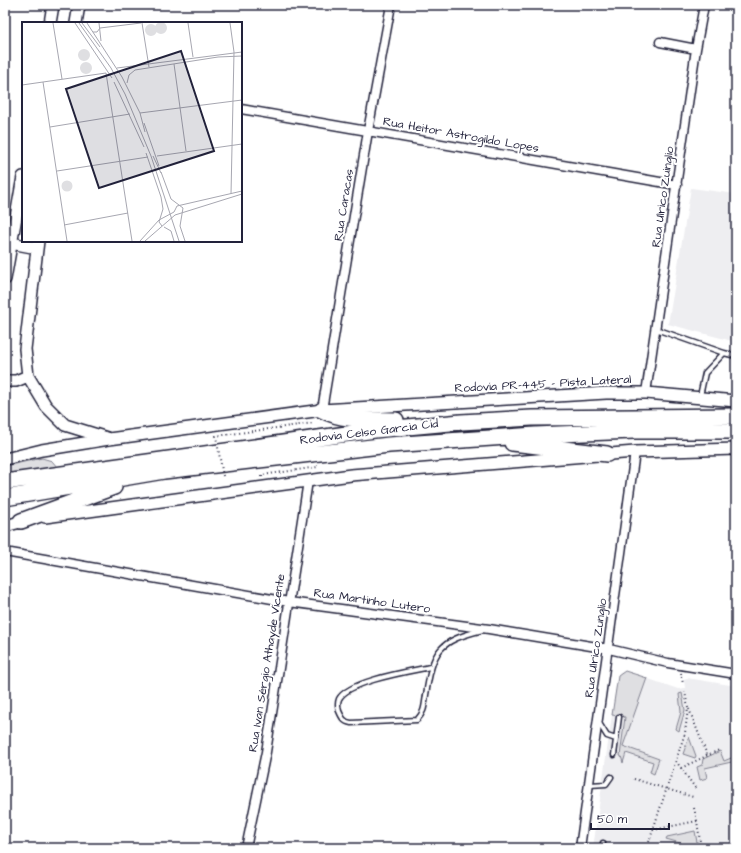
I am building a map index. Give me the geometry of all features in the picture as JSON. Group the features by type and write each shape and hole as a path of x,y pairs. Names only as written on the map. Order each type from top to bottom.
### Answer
{"highway":[{"path":"644,417 736,406"},
{"path":"322,410 344,419 461,422"},
{"name":"Rodovia Celso Garcia Cid","path":"5,482 368,431 461,422 532,418 736,416"},
{"name":"Rodovia Celso Garcia Cid","path":"5,498 164,471 390,445 471,438 634,431 736,432"},
{"path":"471,438 607,454"},
{"path":"21,521 80,498 164,471"}],"street":[{"path":"50,22 53,5"},
{"path":"76,22 79,5"},
{"name":"Rua Caracas","path":"322,410 368,131 392,5"},
{"name":"Rua Ulrico Zuinglio","path":"646,393 696,49 704,5"},
{"path":"660,42 696,49"},
{"name":"Rua Heitor Astrogildo Lopes","path":"242,109 677,185"},
{"path":"5,279 8,243 22,181"},
{"path":"8,243 37,244 25,349 28,376 46,406 65,425 109,439"},
{"path":"5,381 16,380 28,376"},
{"name":"Rodovia PR-445 - Pista Lateral","path":"322,410 606,393 646,393 700,396 736,401"},
{"path":"5,459 42,450 109,439 322,410"},
{"path":"5,526 21,521 359,475 635,452 736,449"},
{"name":"Rua Ulrico Zunglio","path":"581,846 635,452"},
{"name":"Rua Ivan Sérgio Athayde Vicente","path":"246,848 266,752 308,481"},
{"name":"Rua Martinho Lutero","path":"5,552 289,602 489,629 608,649 668,663 736,674"}],"lane":[{"path":"656,329 736,356"},
{"path":"700,396 705,373 724,353"},
{"path":"430,667 376,678 351,690 339,698 337,705 342,718 346,722 351,723 416,720 423,713 430,667 440,650 448,642 458,636 489,629"},
{"path":"614,755 618,717"},
{"path":"598,722 605,734 616,739"},
{"path":"590,785 606,784 611,777"},
{"path":"602,848 603,843"}],"path":[{"path":"223,476 216,436 314,423"},
{"path":"685,692 688,708 707,755"},
{"path":"649,842 684,733 688,708"},
{"path":"681,768 719,750"},
{"path":"676,760 696,789"},
{"path":"634,779 693,797"},
{"path":"694,808 701,848"},
{"path":"653,830 697,821"}],"shaded area":[{"path":"691,188 736,194 736,342 668,324"},
{"path":"42,458 52,461 58,468 5,481 5,466"},
{"path":"625,671 678,689 685,688 684,679 687,678 736,686 736,848 593,848 617,680 620,673"},
{"path":"625,671 647,678 623,746 659,759 654,774 650,772 653,762 626,753 623,763 620,756 625,717 612,715 618,676"},
{"path":"682,693 685,710 679,731 676,729 681,712 679,694"},
{"path":"689,737 696,756 695,758 683,754"},
{"path":"720,751 724,761 736,756 736,761 705,768 707,778 700,780 697,767 702,765 703,759"},
{"path":"695,831 698,848 666,839 667,837"}]}
